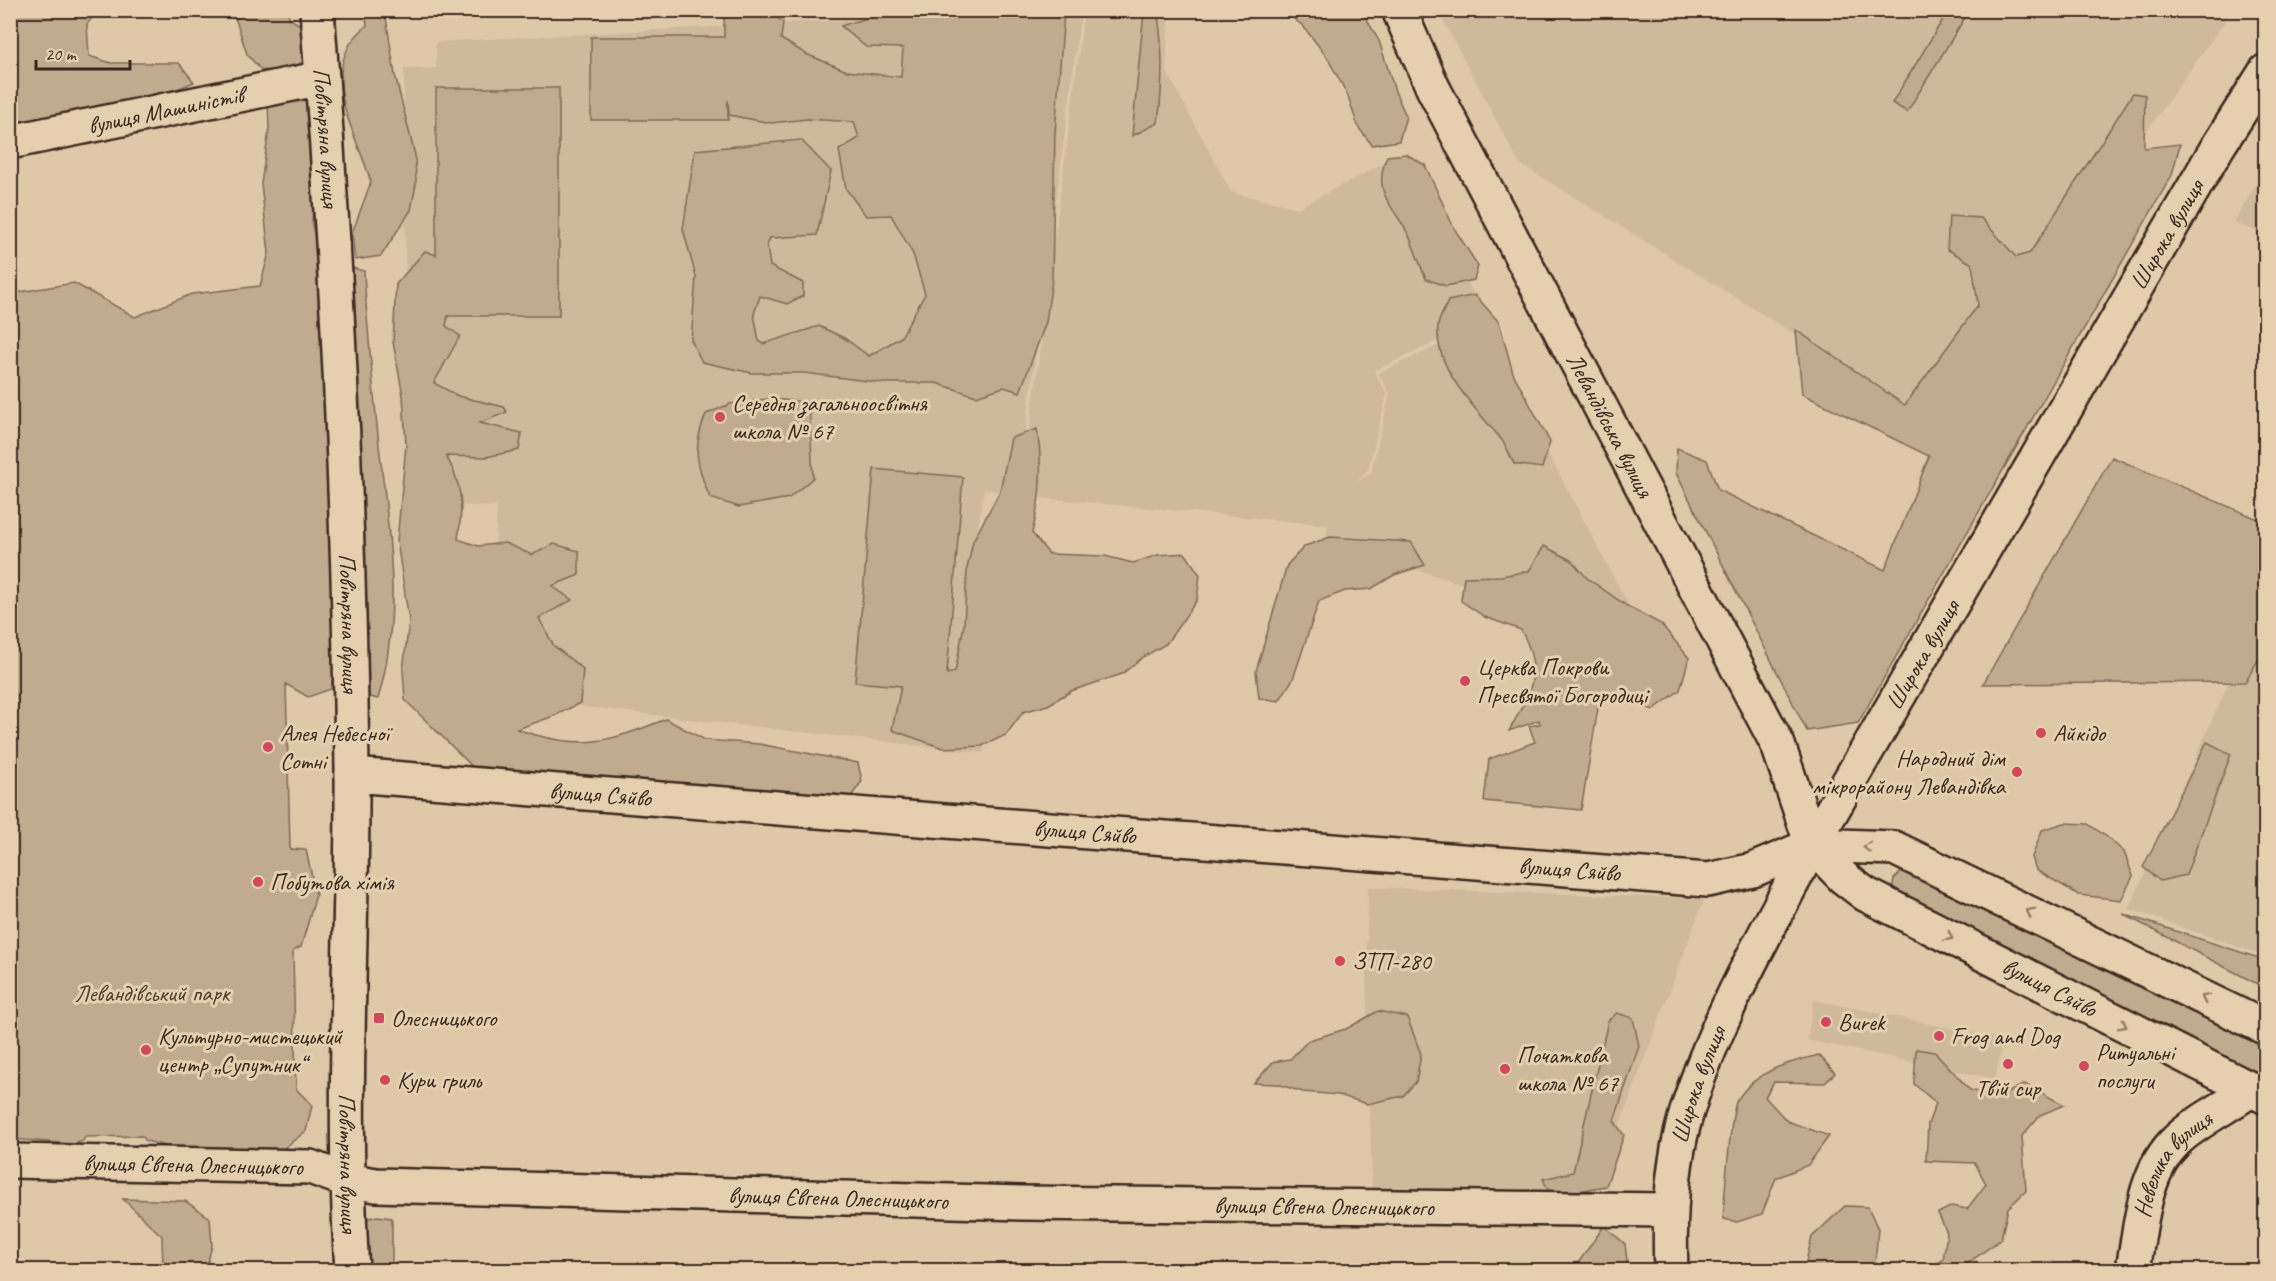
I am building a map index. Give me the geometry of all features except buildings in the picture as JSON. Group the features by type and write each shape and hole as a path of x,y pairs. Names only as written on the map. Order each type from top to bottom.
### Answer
{"street":[{"name":"Повітряна вулиця","path":"316,10 344,429 352,775 346,1180 352,1270"},
{"name":"Левандівська вулиця","path":"1399,10 1433,88 1778,745 1812,845"},
{"name":"Широка вулиця","path":"1671,1270 1669,1210 1684,1123 1696,1088 1742,982 1812,845 2217,148 2265,71"},
{"name":"вулиця Машиністів","path":"10,142 322,78"},
{"name":"вулиця Сяйво","path":"352,775 1708,880 1753,870 1812,845 1894,848 2265,1028"},
{"name":"вулиця Сяйво","path":"1812,845 1844,879 1865,894 2259,1093"},
{"name":"Невелика вулиця","path":"2133,1269 2148,1188 2161,1157 2177,1139 2259,1093"},
{"name":"вулиця Євгена Олесницького","path":"10,1161 310,1167 346,1180 376,1185 1022,1203 1669,1210"}],"shaded area":[{"path":"1091,10 1169,11 1166,70 1231,192 1298,208 1401,154 1486,319 1374,371 1387,394 1368,470 1356,483 1371,472 1390,394 1378,373 1481,326 1639,625 1611,632 1325,540 1328,525 1021,496 1084,12"},
{"name":"Середня загальноосвітня школа № 67","path":"1004,11 1081,11 1017,495 984,489 977,534 1011,539 983,753 507,698 434,626 406,345 404,69 436,68 436,42","holes":["455,505 497,507 495,551 452,549"]},
{"path":"1438,11 2232,11 1939,424 1519,163"},
{"path":"2265,169 2265,235 2234,222"},
{"path":"2248,638 2265,639 2265,956 2129,909"},
{"name":"Початкова школа № 67","path":"1368,887 1704,899 1595,1192 1372,1188 1366,976"},
{"path":"1814,1000 2003,1039 1995,1079 1807,1040"}],"green space":[{"path":"978,9 1064,12 1055,133 1052,280 1046,322 1020,392 1004,387 976,396 936,383 883,383 804,373 752,373 702,362 691,340 696,277 683,229 695,150 801,140 831,171 817,235 770,238 767,245 770,266 803,283 803,296 787,304 760,296 754,314 759,341 763,344 819,326 844,338 869,356 901,337 925,294 913,254 891,215 866,216 846,189 839,150 859,138 854,122 807,119 771,123 729,115 728,100 728,120 591,120 591,37 724,37 724,11 768,11 783,22 781,39 806,54 847,71 901,77 903,48 866,47 841,26 866,19 921,11"},
{"path":"11,11 98,11 87,24 89,56 111,63 179,63 194,82 127,105 11,124"},
{"path":"233,11 287,11 290,19 311,31 309,57 291,71 261,70 247,54"},
{"path":"365,11 385,11 395,75 415,155 416,184 411,210 381,256 355,260 352,233 371,182 342,97 341,79 343,62 349,46 367,25"},
{"path":"1144,11 1157,11 1162,67 1160,109 1158,123 1132,136"},
{"path":"1284,11 1362,11 1379,41 1395,91 1406,116 1399,141 1372,145 1358,127 1348,96 1327,57 1303,26"},
{"path":"1948,11 1969,11 1907,112 1892,103"},
{"name":"Левандівський парк","path":"280,76 318,100 312,225 333,309 342,616 331,689 308,697 286,684 290,849 306,850 316,895 301,947 293,951 296,1089 312,1105 306,1131 280,1151 220,1159 146,1141 142,1136 85,1137 83,1141 74,1144 11,1139 11,297 14,293 74,283 135,317 192,294 260,286 269,253 261,184 269,130 268,96"},
{"path":"436,88 559,88 559,316 448,316 446,326 460,336 434,383 458,396 504,407 507,412 480,423 522,433 519,450 486,457 446,456 459,487 461,517 458,539 478,546 505,543 532,555 554,544 579,551 579,575 552,586 572,600 539,618 554,646 583,669 580,703 554,716 517,729 558,740 593,741 627,734 666,719 705,740 759,744 858,763 862,781 848,801 483,777 405,700 403,670 409,621 397,541 406,445 403,396 393,342 396,284 425,251 436,255"},
{"path":"2133,93 2145,95 2144,148 2180,144 2172,175 1858,723 1807,731 1676,473 1677,448 1707,460 1718,490 1885,570 1929,456 1802,394 1796,330 1905,405 1978,305 1972,264 1947,249 1949,216 1981,218 2016,257 2030,253"},
{"path":"1406,154 1425,165 1454,228 1478,266 1474,280 1446,286 1426,279 1409,236 1386,199 1383,190 1383,169 1387,156"},
{"path":"345,266 364,271 372,380 390,541 392,604 390,636 386,667 378,699 362,695"},
{"path":"1475,295 1499,322 1513,373 1550,442 1542,468 1514,464 1503,442 1469,402 1443,359 1438,327 1448,301"},
{"path":"768,399 809,402 813,478 789,498 739,507 710,498 697,456 699,437 706,414 730,404"},
{"path":"1037,429 1040,481 1032,533 1049,554 1105,556 1133,563 1158,555 1185,553 1200,575 1197,600 1166,644 1143,657 1122,674 1071,691 1048,705 1023,712 1006,735 982,746 943,748 892,730 901,686 855,682 874,469 963,477 947,674 955,672 964,625 967,569 973,541 1000,491 1011,438"},
{"path":"2112,457 2265,522 2265,649 2245,682 1983,684"},
{"path":"1330,537 1411,542 1425,565 1394,575 1371,589 1345,591 1319,601 1293,679 1279,701 1259,698 1256,671 1287,565 1305,546"},
{"path":"1544,546 1571,560 1587,578 1627,606 1661,624 1689,658 1680,690 1653,710 1628,698 1607,693 1599,702 1581,810 1484,801 1489,759 1535,742 1529,726 1540,724 1539,720 1509,731 1532,682 1532,659 1528,645 1521,630 1485,617 1461,601 1464,577 1501,576 1529,571"},
{"path":"2207,742 2231,754 2186,875 2160,881 2143,867"},
{"path":"2064,823 2088,824 2124,852 2133,876 2121,900 2079,895 2036,870 2032,857 2042,830"},
{"path":"1903,870 2265,1044 2265,1091 1899,894 1893,886 1894,879"},
{"path":"2123,914 2265,960 2265,988"},
{"path":"1378,1011 1407,1017 1421,1054 1416,1082 1403,1096 1367,1104 1339,1095 1303,1092 1277,1084 1254,1083 1273,1062 1290,1059 1309,1040 1346,1029"},
{"path":"1617,1013 1633,1018 1639,1046 1614,1121 1624,1135 1606,1186 1551,1196 1543,1179 1573,1172 1608,1021"},
{"path":"1916,1049 1935,1052 1970,1090 1999,1097 2025,1084 2064,1105 2040,1115 2022,1136 2026,1191 2008,1208 2001,1239 1967,1264 1965,1270 1927,1270 1943,1260 1947,1233 1938,1213 1952,1206 1967,1209 1986,1184 1975,1163 1926,1161 1928,1124 1936,1103 1914,1084"},
{"path":"1819,1055 1835,1073 1825,1083 1774,1082 1765,1097 1787,1121 1829,1136 1808,1165 1776,1178 1762,1214 1737,1222 1723,1219 1730,1137 1737,1100 1754,1081 1773,1069"},
{"path":"123,1199 185,1201 210,1218 212,1245 206,1270 163,1270 162,1236"},
{"path":"1845,1206 1868,1207 1878,1229 1875,1263 1878,1270 1804,1270 1812,1237"},
{"path":"377,1216 392,1218 392,1270 356,1270 349,1223"},
{"path":"1604,1226 1625,1244 1628,1270 1573,1270"}],"place":[{"name":"Середня загальноосвітня школа № 67","path":"720,417"},
{"name":"Церква Покрови Пресвятої Богородиці","path":"1465,681"},
{"name":"Айкідо","path":"2041,733"},
{"name":"Алея Небесної Сотні","path":"268,747"},
{"name":"Народний дім мікрорайону Левандівка","path":"2017,772"},
{"name":"Побутова хімія","path":"258,882"},
{"name":"ЗТП-280","path":"1340,961"},
{"name":"Олесницького","path":"379,1018"},
{"name":"Burek","path":"1826,1022"},
{"name":"Frog and Dog","path":"1939,1036"},
{"name":"Культурно-мистецький центр „Супутник“","path":"146,1050"},
{"name":"Твій сир","path":"2008,1064"},
{"name":"Ритуальні послуги","path":"2084,1066"},
{"name":"Початкова школа № 67","path":"1505,1069"},
{"name":"Кури гриль","path":"385,1080"}]}
